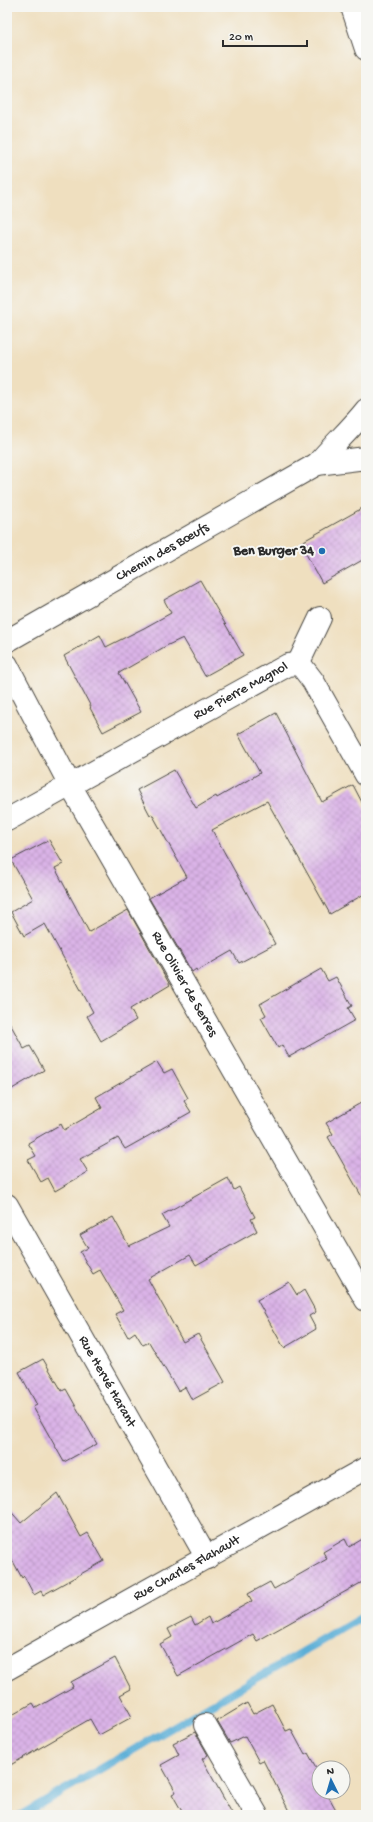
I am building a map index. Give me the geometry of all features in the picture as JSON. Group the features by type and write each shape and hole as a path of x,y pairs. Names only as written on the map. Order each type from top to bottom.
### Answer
{"street":[{"path":"352,7 366,49"},
{"name":"Chemin des Bœufs","path":"7,641 317,464 336,442 351,429 366,410"},
{"name":"Chemin des Bœufs","path":"317,464 366,458"},
{"path":"298,664 320,618"},
{"name":"Rue Pierre Magnol","path":"7,820 288,665 298,664 313,681 366,775"},
{"name":"Rue Olivier de Serres","path":"7,665 70,785 366,1300"},
{"name":"Rue Hervé Harant","path":"7,1205 206,1558"},
{"name":"Rue Charles Flahault","path":"7,1669 366,1468"},
{"path":"205,1725 257,1815"}],"building":[{"path":"366,506 366,558 322,583 300,543"},
{"path":"200,580 243,655 205,676 183,638 166,646 119,673 141,712 103,732 64,656 100,635 106,647 171,613 164,600"},
{"path":"276,713 322,802 353,785 366,810 366,893 330,914 267,801 212,830 275,944 239,963 232,951 197,971 196,969 192,972 149,898 187,877 137,790 174,770 196,808 216,796 217,798 260,773 238,734"},
{"path":"49,840 63,864 55,868 89,932 128,910 170,985 130,1009 136,1020 101,1041 87,1016 93,1012 45,924 24,936 11,912 33,899 11,860"},
{"path":"321,969 328,981 336,977 352,1006 348,1008 355,1020 289,1057 282,1045 278,1048 261,1018 266,1015 260,1004"},
{"path":"7,1018 24,1049 30,1046 44,1070 7,1092"},
{"path":"157,1062 164,1073 172,1069 188,1098 184,1101 191,1112 125,1149 118,1138 80,1159 88,1172 55,1191 48,1178 41,1182 28,1160 36,1156 28,1143 61,1124 64,1130 102,1108 96,1097"},
{"path":"366,1100 366,1204 328,1137 333,1134 326,1123"},
{"path":"228,1178 234,1190 239,1187 255,1217 251,1219 257,1231 196,1265 190,1255 148,1279 183,1342 198,1334 225,1382 192,1400 185,1387 178,1391 149,1342 143,1345 135,1332 128,1337 115,1314 123,1310 100,1270 93,1274 80,1252 88,1248 80,1235 113,1217 129,1246 169,1227 162,1215"},
{"path":"289,1282 297,1295 304,1290 316,1312 309,1316 316,1329 284,1348 257,1300"},
{"path":"43,1359 62,1391 66,1389 97,1444 64,1462 33,1407 37,1405 19,1372"},
{"path":"57,1493 81,1537 88,1533 104,1561 43,1595 41,1591 34,1595 24,1576 22,1578 7,1550 7,1507 21,1523"},
{"path":"366,1537 366,1580 257,1641 253,1634 178,1676 160,1644 172,1637 168,1629 191,1617 195,1625 208,1617 211,1624 252,1601 248,1594 270,1582 274,1589 327,1559 323,1552 345,1539 349,1547"},
{"path":"115,1658 131,1689 120,1695 132,1717 99,1735 90,1719 7,1767 7,1718 33,1703 36,1708 73,1687 71,1682"},
{"path":"247,1703 253,1714 272,1704 286,1731 291,1729 305,1755 308,1753 312,1760 311,1800 331,1800 339,1815 291,1815 263,1760 259,1762 245,1736 230,1743 217,1721"},
{"path":"195,1732 208,1755 202,1759 233,1815 184,1815 172,1794 176,1792 161,1765 179,1755 173,1743"}],"waterway":[{"path":"21,1815 366,1615"}],"place":[{"name":"Ben Burger 34","path":"322,551"}]}
